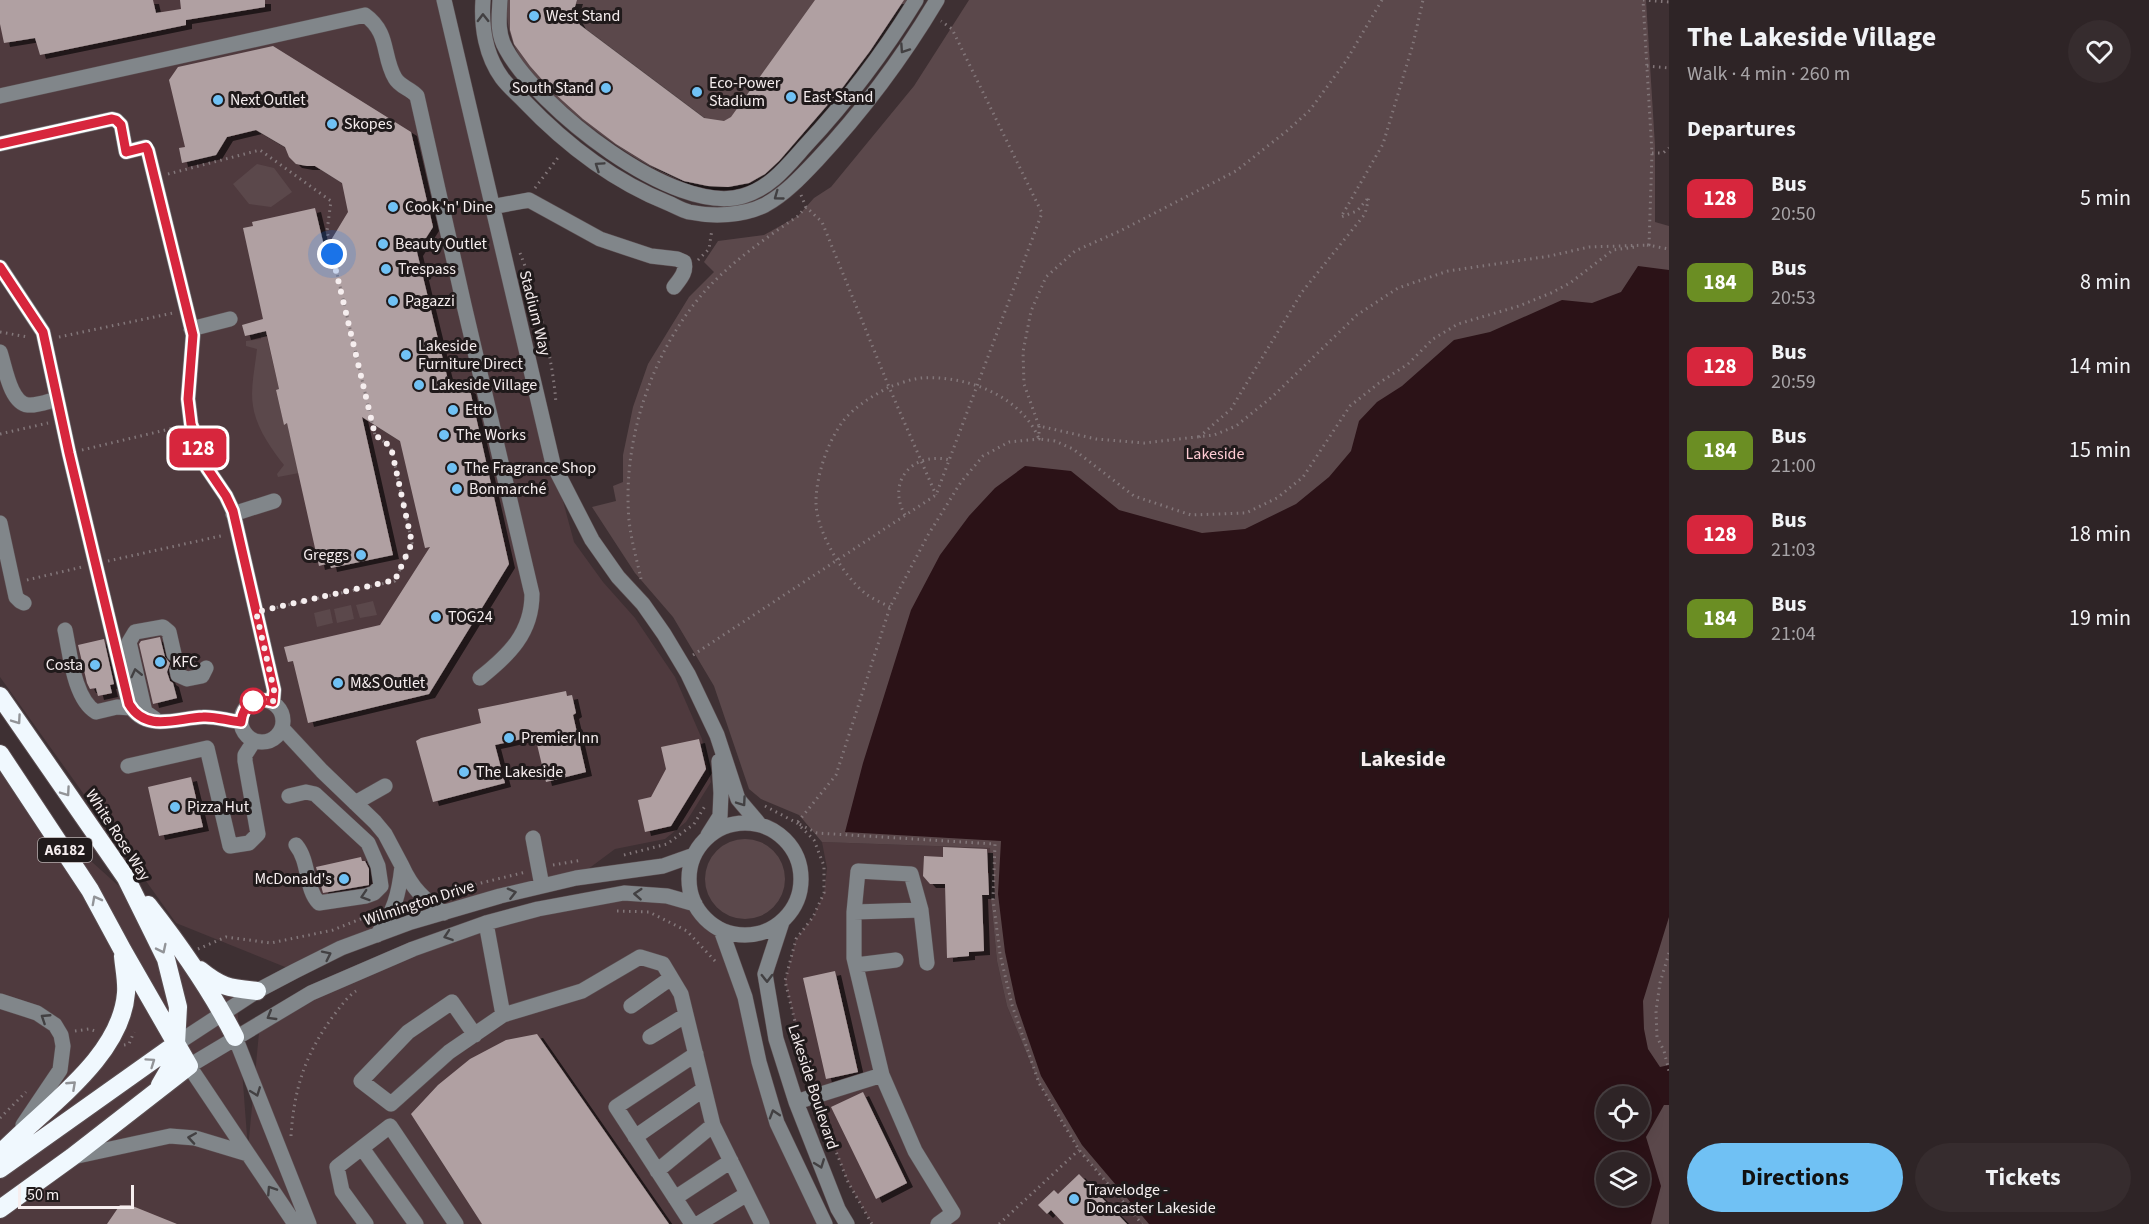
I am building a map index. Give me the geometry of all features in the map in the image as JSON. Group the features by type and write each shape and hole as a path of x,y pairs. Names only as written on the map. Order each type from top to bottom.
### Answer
{"highway":[{"name":"White Rose Way","path":"0,696 126,878 169,966 178,1007 176,1044 171,1066 157,1091"},
{"name":"A6182","path":"0,753 90,890 189,1066"},
{"path":"126,878 200,970 227,988 257,991"},
{"name":"A6182","path":"0,1154 82,1076 104,1050 120,1021 126,993 123,951"},
{"path":"187,955 235,1037"},
{"path":"0,1169 176,1044"},
{"name":"White Rose Way","path":"0,1209 72,1157 189,1066"}],"street":[{"name":"Stadium Way","path":"444,0 553,464 592,540 618,577 643,604 688,674 717,735 738,799 760,825"},
{"path":"483,0 483,33 490,56 502,78 541,119 569,144 615,177 653,197 689,212 730,215 764,205 796,183 838,138 886,76 933,6"},
{"path":"500,0 498,25 505,48 531,82 570,121 618,158 666,185 698,196 719,197 742,197 763,187 784,171 833,117 857,86 916,0"},
{"path":"0,96 364,15 373,21 381,32 393,76 400,85 411,89 417,96 532,594 532,609 527,625 508,656 480,678"},
{"path":"0,144 116,120 121,125 126,152 146,147 148,151 191,329 193,343 188,399 191,424 202,459 229,501 233,514 274,690 273,702"},
{"path":"491,207 529,200 600,239 651,256 684,262 686,267 674,287"},
{"path":"0,267 51,339 61,420 76,452 101,563 124,688 131,708 145,719 160,723 204,717 241,722"},
{"path":"191,329 230,320"},
{"path":"0,352 14,394 20,402 29,405 57,399"},
{"path":"233,514 274,501"},
{"path":"0,523 17,600 24,603"},
{"path":"160,723 145,712 129,642 135,632 163,627 169,632 174,654"},
{"path":"65,630 78,688 92,710 101,712 117,707 131,708"},
{"path":"177,669 178,675 187,679 202,676 206,668"},
{"path":"261,699 273,702 283,716 279,735 265,742 254,741 242,729 241,722 248,704 261,699"},
{"path":"282,728 385,834 415,890 427,902 444,913"},
{"name":"Stadium Way","path":"704,840 720,816 721,793 717,735"},
{"path":"128,766 207,748 230,846 249,843 258,834 245,761 245,755 254,741"},
{"path":"355,803 385,786"},
{"path":"289,796 309,792 315,794 333,809 371,848 378,866 380,887 374,894 323,904 315,899 302,853 296,845"},
{"path":"733,824 760,825 778,833 787,841 797,858 801,887 797,901 782,922 765,931 743,935 721,930 705,918 695,904 689,879 694,855 704,840 720,828 733,824"},
{"path":"533,838 542,886"},
{"name":"Wilmington Drive","path":"176,1044 257,991 341,948 376,935 444,913 542,886 576,878 663,866 694,855"},
{"path":"376,935 391,914 396,902 402,866"},
{"path":"927,963 921,910 911,874 858,871 854,912 856,965 882,1075 915,1151 957,1218 938,1224"},
{"path":"295,1224 189,1066 311,993 413,949 486,923 538,909 624,893 667,896 695,904"},
{"path":"854,912 921,910"},
{"name":"Lakeside Boulevard","path":"782,922 765,974 776,1039 796,1102 838,1209 847,1224"},
{"path":"486,923 503,1015"},
{"path":"721,930 745,997 759,1062 777,1123 825,1224"},
{"path":"456,1224 390,1126 391,1104 449,1052 503,1015 582,991 640,957 663,964 681,993 713,1125 762,1224"},
{"path":"856,965 896,960"},
{"path":"631,1006 671,978"},
{"path":"391,1104 361,1081 408,1032 452,1002 475,1035"},
{"path":"4,1003 37,1013 55,1024 61,1035 63,1046 60,1070 14,1139"},
{"path":"650,1037 686,1015"},
{"path":"235,1037 309,1224"},
{"path":"692,1224 616,1107 696,1054"},
{"path":"796,1102 882,1075"},
{"path":"635,1137 704,1089"},
{"path":"657,1171 713,1125"},
{"path":"366,1224 342,1191 337,1167 390,1126"},
{"path":"72,1157 170,1136 195,1138 248,1154"},
{"path":"362,1148 416,1224"},
{"path":"675,1198 731,1161"},
{"path":"699,1224 747,1194"}],"path":[{"path":"1039,439 1039,426 1024,384 1023,352 1031,311 1046,277 1075,251 1120,231 1236,171 1288,130 1310,110 1346,61 1382,0"},
{"path":"1197,438 1232,409 1302,292 1365,214 1369,197 1357,211 1341,217 1383,144 1413,44 1423,0"},
{"path":"1649,244 1652,153 1643,0 1669,2"},
{"path":"693,655 936,495 1042,213 952,29 933,6"},
{"path":"1647,66 1669,68"},
{"path":"529,200 533,190 569,144"},
{"path":"1652,153 1663,153 1669,148"},
{"path":"155,177 260,150 331,201 327,231 375,435 391,447 412,543 395,580 256,612"},
{"path":"643,589 629,520 629,476 636,426 653,377 673,334 705,291 738,261 798,216 806,207 822,222 936,495"},
{"path":"686,267 697,261 709,249 713,214"},
{"path":"1039,426 1096,440 1144,443 1214,435 1236,426 1272,397 1357,315 1398,288 1448,271 1550,256 1589,247 1649,244 1669,249"},
{"path":"797,823 836,775 890,607 928,535 961,482 983,456 1009,442 1039,439 1056,441 1073,449 1134,496 1191,515 1246,513 1277,498 1303,477 1350,406 1408,364 1433,339 1458,324 1519,306 1551,293 1570,283 1613,250 1649,244"},
{"path":"519,250 530,277 554,378 556,409"},
{"path":"0,332 51,339 186,310"},
{"path":"890,607 862,591 838,561 824,537 816,503 824,457 840,426 865,401 889,387 918,378 951,378 978,385 1016,407 1034,426 1039,439"},
{"path":"0,434 61,420"},
{"path":"76,452 191,424"},
{"path":"76,452 80,440"},
{"path":"76,452 85,460"},
{"path":"905,515 898,501 899,486 910,468 921,460 933,457 950,460"},
{"path":"13,583 237,532"},
{"path":"101,563 105,551"},
{"path":"758,802 817,833 995,844 993,898 1000,954 1012,1005 1039,1083 1079,1150 1142,1224"},
{"path":"797,823 814,840 824,866 824,893 813,917 796,939 785,981 815,1097 848,1182 872,1224"},
{"path":"615,911 649,912 687,931 715,962"},
{"path":"333,930 341,948"},
{"path":"1669,953 1660,982 1656,1011 1657,1037 1667,1051 1669,1071"},
{"path":"278,1147 291,1138 293,1106 306,1059 324,1028 349,996 359,990"},
{"path":"999,1224 1079,1150"}],"shaded area":[{"path":"0,0 444,0 553,464 574,542 603,582 635,618 675,677 702,739 711,782 686,822 665,839 615,849 576,878 500,896 295,971 176,923 0,677"},
{"name":"Lakeside","path":"1638,266 1669,270 1669,917 1643,1001 1644,1029 1648,1049 1660,1067 1669,1065 1669,1105 1664,1105 1650,1130 1650,1086 1596,1086 1596,1140 1647,1140 1661,1186 1651,1224 1149,1224 1082,1145 1041,1076 1016,1003 1005,952 998,894 1001,841 845,832 863,763 911,610 940,555 969,516 995,488 1025,466 1071,471 1119,510 1202,533 1245,529 1296,504 1329,477 1351,451 1359,421 1377,402 1402,386 1454,340 1490,332 1562,300 1592,303 1621,292"},
{"path":"0,754 44,819 236,991 248,1149 260,1022 413,949 624,893 695,904 721,930 759,1062 825,1224 0,1224"},
{"path":"822,842 990,848 991,900 997,961 1007,1006 1039,1083 1079,1150 1142,1224 872,1224 848,1182 815,1097 785,981 796,939 813,917 824,893 827,868"}],"green space":[{"name":"Eco-Power Stadium","path":"508,0 907,0 854,75 776,166 765,176 752,183 721,188 689,183 648,165 602,135 559,101 527,68 518,53 507,18"},
{"name":"Lakeside","path":"969,0 1646,0 1655,146 1655,222 1669,226 1669,1224 1142,1224 1079,1150 1039,1083 1007,1006 997,961 991,900 990,848 822,842 799,815 761,799 749,789 714,686 673,617 635,573 592,507 616,501 613,486 623,482 623,455 633,407 648,364 689,297 714,272 704,262 718,241 764,235 798,216 814,198 831,187 914,86"},
{"path":"257,164 274,168 292,192 271,207 249,204 233,184"},
{"path":"264,325 279,389 276,391 284,424 287,423 299,473 278,477 277,474 284,465 261,430 253,406 252,385 257,349 246,346 246,341 261,339 259,326"},
{"path":"373,601 377,615 360,618 356,605"},
{"path":"351,605 354,619 337,623 334,609"},
{"path":"330,609 333,623 317,627 314,613"},
{"path":"745,839 760,842 773,851 782,864 785,879 782,894 773,907 760,916 745,919 730,916 717,907 708,894 705,879 708,864 717,851 730,842"}],"building":[{"path":"0,0 153,0 156,13 181,9 180,0 265,0 265,7 186,20 186,25 40,55 35,38 4,43 0,24"},
{"name":"Eco-Power Stadium","path":"510,0 577,0 573,13 580,25 704,118 724,121 731,117 815,0 904,0 843,87 779,161 765,174 749,183 728,187 684,181 650,165 616,144 583,119 553,92 514,44 510,30"},
{"name":"Lakeside Village","path":"273,46 411,132 433,227 417,252 447,376 470,390 509,564 429,694 308,723 293,661 288,662 284,647 380,625 430,547 425,548 400,441 362,417 393,555 331,568 330,563 319,566 287,423 284,425 276,390 279,389 266,331 245,336 242,325 263,319 243,228 253,226 252,222 315,208 325,250 348,212 342,183 315,166 296,164 289,157 285,147 256,130 227,137 216,155 182,163 179,148 185,147 169,80 178,67"},
{"name":"KFC","path":"160,637 165,657 170,663 167,672 177,698 153,704 139,644 141,641"},
{"name":"Costa","path":"104,639 114,684 110,685 112,693 98,696 96,688 90,689 87,683 78,645"},
{"path":"566,691 567,696 572,695 576,713 573,715 586,772 546,782 535,736 495,745 505,783 433,802 416,741 481,723 478,709"},
{"path":"699,739 706,769 671,826 645,832 638,800 651,797 666,769 661,747"},
{"name":"Pizza Hut","path":"191,777 203,827 159,836 148,787"},
{"path":"943,847 987,849 989,895 982,895 984,951 969,952 969,956 947,958 945,884 930,884 923,876 924,856 943,857"},
{"name":"McDonald's","path":"361,857 369,869 369,885 323,893 316,867"},
{"path":"835,971 858,1072 826,1079 803,978"},
{"path":"537,1034 669,1224 482,1224 411,1114 438,1085 470,1059 506,1040"},
{"path":"863,1092 907,1183 876,1199 831,1107"},
{"name":"Travelodge - Doncaster Lakeside","path":"1079,1174 1127,1224 1064,1224 1051,1210 1047,1214 1038,1205 1054,1190 1058,1194"},
{"path":"120,1205 130,1205 177,1224 107,1224"}],"bus line":[{"name":"128","path":"0,144 112,119 121,125 126,152 146,147 148,151 193,335 188,399 191,424 207,468 233,511 274,690 273,702 261,699 248,704 241,722 211,717 195,717 165,723 154,722 138,715 131,708 124,688 43,332 0,267"}],"place":[{"name":"West Stand","path":"534,16"},
{"name":"South Stand","path":"606,88"},
{"name":"Eco-Power Stadium","path":"697,92"},
{"name":"East Stand","path":"791,97"},
{"name":"Next Outlet","path":"218,100"},
{"name":"Skopes","path":"332,124"},
{"name":"Cook 'n' Dine","path":"393,207"},
{"name":"Beauty Outlet","path":"383,244"},
{"name":"Trespass","path":"386,269"},
{"name":"Pagazzi","path":"393,301"},
{"name":"Lakeside Furniture Direct","path":"406,355"},
{"name":"Lakeside Village","path":"419,385"},
{"name":"Etto","path":"453,410"},
{"name":"The Works","path":"444,435"},
{"name":"The Fragrance Shop","path":"452,468"},
{"name":"Bonmarché","path":"457,489"},
{"name":"Greggs","path":"361,555"},
{"name":"TOG24","path":"436,617"},
{"name":"KFC","path":"160,662"},
{"name":"Costa","path":"95,665"},
{"name":"M&S Outlet","path":"338,683"},
{"name":"Premier Inn","path":"509,738"},
{"name":"The Lakeside","path":"464,772"},
{"name":"Pizza Hut","path":"175,807"},
{"name":"McDonald's","path":"344,879"},
{"name":"Travelodge - Doncaster Lakeside","path":"1074,1199"}],"district":[{"name":"Lakeside","path":"1403,759"}],"route":[{"path":"253,701 261,699 273,702 274,690 256,612 395,580 412,543 391,447 375,435 332,254"}]}
